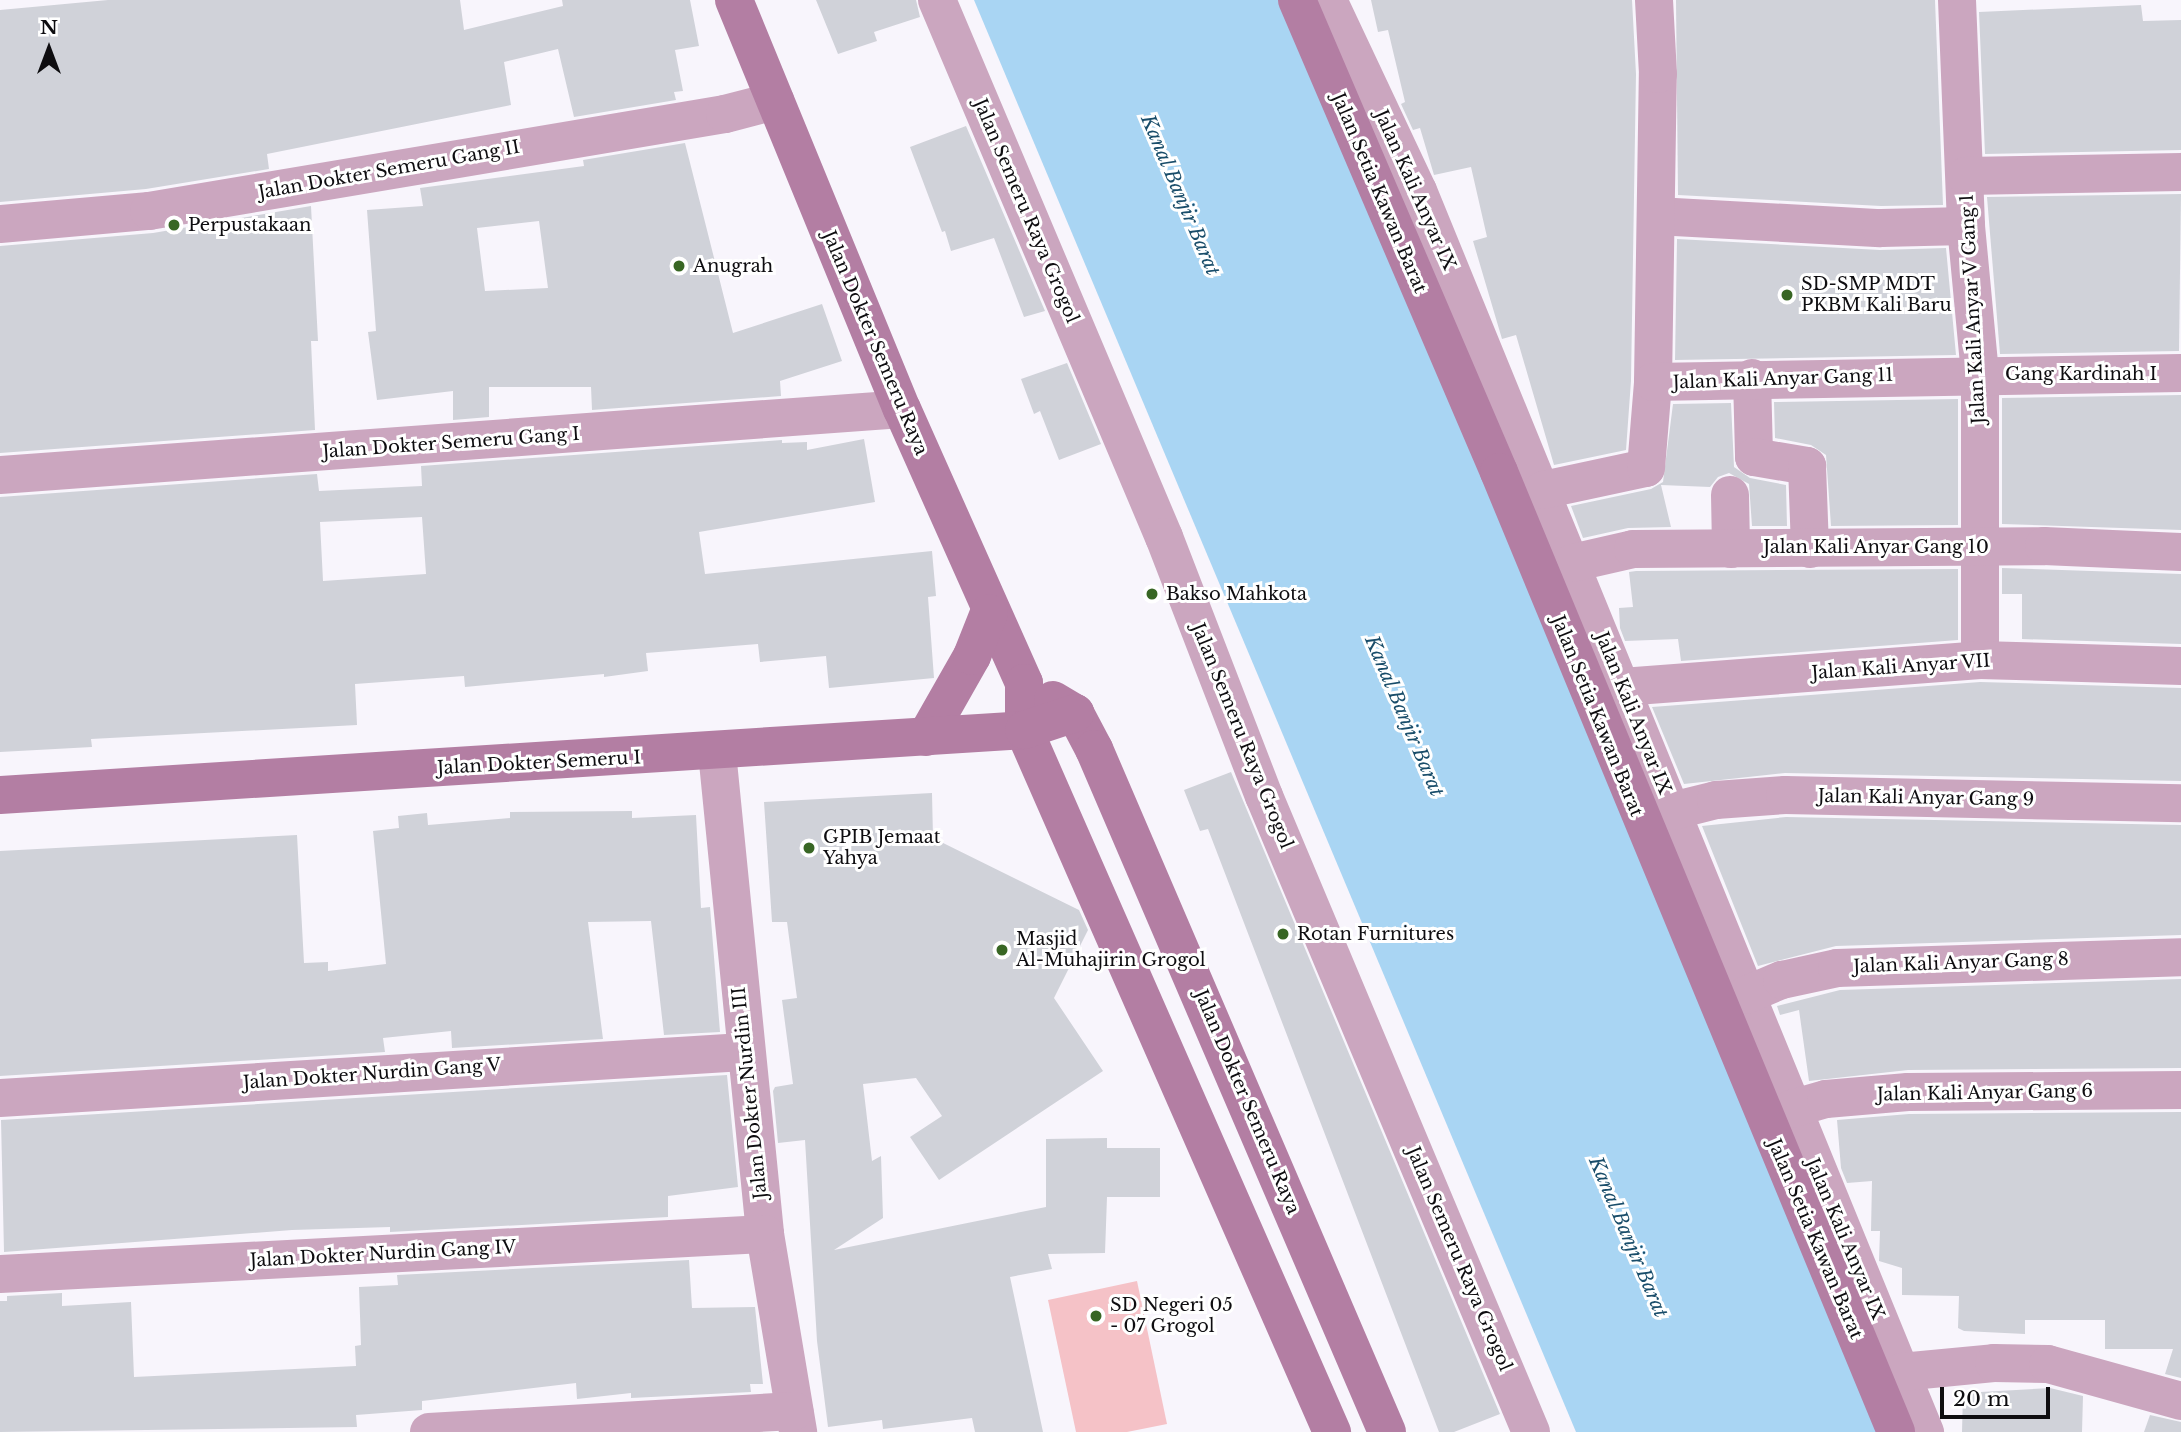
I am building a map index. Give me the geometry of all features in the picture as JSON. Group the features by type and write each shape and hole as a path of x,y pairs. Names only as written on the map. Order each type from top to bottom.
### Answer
{"street":[{"name":"Jalan Dokter Semeru Raya","path":"734,0 902,409 989,613 1024,683 1024,730 1332,1432"},
{"name":"Jalan Semeru Raya Grogol","path":"937,0 1164,537 1264,796 1531,1432"},
{"name":"Jalan Setia Kawan Barat","path":"1297,0 1499,472 1896,1432"},
{"name":"Jalan Kali Anyar IX","path":"1328,0 1418,191 1925,1432"},
{"path":"1653,383 1656,216 1654,0"},
{"name":"Jalan Kali Anyar V Gang 1","path":"1957,0 1966,226 1980,374 1980,660"},
{"name":"Jalan Dokter Semeru Gang II","path":"0,223 149,211 725,114 775,101"},
{"path":"1966,176 2181,172"},
{"path":"1656,216 1881,228 1966,226"},
{"name":"Gang Kardinah I","path":"1980,374 2181,373"},
{"name":"Jalan Kali Anyar Gang 11","path":"1542,490 1646,468 1653,383 1752,378 1980,374"},
{"path":"1752,378 1754,457 1807,466 1810,549"},
{"name":"Jalan Dokter Semeru Gang I","path":"0,475 902,409"},
{"path":"1730,495 1731,549"},
{"name":"Jalan Kali Anyar Gang 10","path":"1572,563 1633,549 1981,548 2181,552"},
{"path":"926,737 972,656 989,613"},
{"name":"Jalan Kali Anyar VII","path":"1622,687 1980,660 2181,666"},
{"path":"1024,683 1075,713"},
{"name":"Jalan Dokter Semeru Raya","path":"1075,713 1387,1432"},
{"name":"Jalan Dokter Semeru I","path":"0,795 718,752 1024,730 1075,713"},
{"name":"Jalan Dokter Nurdin III","path":"718,752 744,1052 765,1234 796,1421"},
{"name":"Jalan Kali Anyar Gang 9","path":"1672,811 1716,800 1785,795 2181,803"},
{"name":"Jalan Kali Anyar Gang 8","path":"1746,995 1782,979 1837,968 2181,957"},
{"name":"Jalan Dokter Nurdin Gang V","path":"0,1098 744,1052"},
{"name":"Jalan Kali Anyar Gang 6","path":"1791,1109 1826,1099 1908,1092 2181,1090"},
{"name":"Jalan Dokter Nurdin Gang IV","path":"0,1274 765,1234"},
{"path":"1901,1373 1994,1363 2048,1364 2181,1401"},
{"path":"429,1432 796,1421"}],"shaded area":[{"path":"1137,1281 1167,1424 1127,1432 1076,1432 1048,1300"}],"water":[{"name":"Kanal Banjir Barat","path":"974,0 1284,0 1886,1432 1576,1432"}],"building":[{"path":"108,0 460,0 464,30 563,6 562,0 690,0 699,46 675,50 683,91 674,92 676,100 574,117 558,49 504,62 511,105 267,154 269,169 146,189 0,202 0,10"},
{"path":"816,0 916,0 920,17 874,32 877,41 838,54"},
{"path":"1371,0 1632,0 1636,74 1631,381 1626,450 1554,465 1516,335 1502,339 1473,241 1487,237 1471,167 1434,175 1420,128 1413,130 1401,104 1405,102 1388,30 1378,32"},
{"path":"1676,0 1935,0 1943,205 1881,206 1678,195"},
{"path":"2141,5 2143,21 2181,20 2181,150 1985,154 1979,12"},
{"path":"966,126 1045,311 1024,317 994,238 951,251 945,231 942,232 910,147"},
{"path":"685,143 733,333 822,304 842,361 780,381 781,396 592,410 591,387 489,387 489,417 453,420 453,391 377,400 368,332 376,331 367,210 423,206 420,188 584,166 583,160","holes":["539,221 548,288 485,291 477,228"]},
{"path":"2181,194 2179,351 2000,354 1987,197"},
{"path":"311,206 318,341 311,341 315,430 0,453 0,246 153,233"},
{"path":"1677,239 1880,250 1946,248 1956,355 1675,360"},
{"path":"1067,363 1101,444 1059,460 1040,411 1034,414 1021,379"},
{"path":"2181,395 2181,530 2002,524 2002,398"},
{"path":"1958,399 1958,525 1831,526 1826,455 1811,445 1775,438 1774,402"},
{"path":"1731,403 1734,467 1750,478 1786,485 1787,526 1752,526 1749,484 1729,473 1718,477 1710,487 1661,485 1671,527 1628,528 1583,538 1571,506 1651,489 1663,482 1673,404"},
{"path":"864,439 875,502 699,532 705,574 932,551 936,596 928,597 934,678 829,688 826,656 760,662 758,644 646,653 648,671 604,677 604,674 465,687 464,676 355,684 357,725 91,739 92,747 0,752 0,497 317,474 319,491 422,486 421,466 782,440 782,443 807,442 807,450","holes":["422,517 426,574 323,581 320,522"]},
{"path":"2002,568 2181,574 2181,644 2022,639 2022,594 2002,594"},
{"path":"1958,569 1958,640 1681,661 1678,639 1625,641 1620,628 1619,608 1633,607 1629,572"},
{"path":"1980,682 2181,688 2181,781 1785,773 1684,784 1652,707"},
{"path":"1231,772 1500,1414 1454,1432 1439,1432 1208,829 1200,831 1184,790"},
{"path":"932,793 933,838 1079,910 1088,930 1054,998 1103,1071 939,1180 910,1137 942,1116 916,1078 863,1084 872,1161 881,1156 883,1218 834,1250 1046,1207 1046,1139 1107,1138 1107,1148 1160,1148 1160,1197 1107,1197 1105,1253 1048,1254 1052,1269 1010,1277 1043,1432 975,1432 972,1418 883,1429 882,1420 828,1427 817,1341 805,1140 778,1143 773,1091 775,1087 793,1084 782,1000 797,998 787,922 772,922 764,802"},
{"path":"632,811 632,818 696,815 701,908 710,907 720,1032 664,1035 651,921 588,922 603,1039 452,1048 451,1031 383,1038 385,1052 0,1076 0,851 297,835 304,963 328,962 328,971 386,964 373,831 399,828 398,816 427,813 428,825 510,818 510,812"},
{"path":"1786,817 2181,825 2181,935 1836,946 1758,966 1702,826"},
{"path":"2181,979 2181,1068 1908,1070 1809,1081 1799,1010 1780,1015 1777,1006 1840,990"},
{"path":"727,1075 738,1187 668,1196 668,1217 390,1232 390,1227 292,1230 4,1252 1,1120"},
{"path":"2181,1112 2181,1378 2165,1374 2173,1349 2105,1349 2105,1320 2025,1320 2025,1334 1964,1331 1958,1328 1959,1296 1902,1295 1902,1268 1879,1261 1880,1231 1871,1231 1872,1181 1847,1183 1841,1168 1837,1120 1909,1114"},
{"path":"689,1260 692,1308 755,1307 763,1384 750,1384 751,1392 631,1398 631,1393 577,1399 576,1383 422,1401 422,1410 356,1415 357,1427 0,1432 0,1301 7,1301 7,1296 62,1293 62,1306 131,1302 134,1377 356,1366 355,1346 361,1345 359,1287 398,1285 397,1275"},
{"path":"2050,1388 2083,1396 2082,1432 1962,1432 1963,1393"},
{"path":"2150,1415 2181,1422 2181,1432 2144,1432"}],"place":[{"name":"Perpustakaan","path":"174,225"},
{"name":"Anugrah","path":"679,266"},
{"name":"SD-SMP MDT PKBM Kali Baru","path":"1787,295"},
{"name":"Bakso Mahkota","path":"1152,594"},
{"name":"GPIB Jemaat Yahya","path":"809,848"},
{"name":"Rotan Furnitures","path":"1283,934"},
{"name":"Masjid Al-Muhajirin Grogol","path":"1002,950"},
{"name":"SD Negeri 05 - 07 Grogol","path":"1096,1316"}]}
